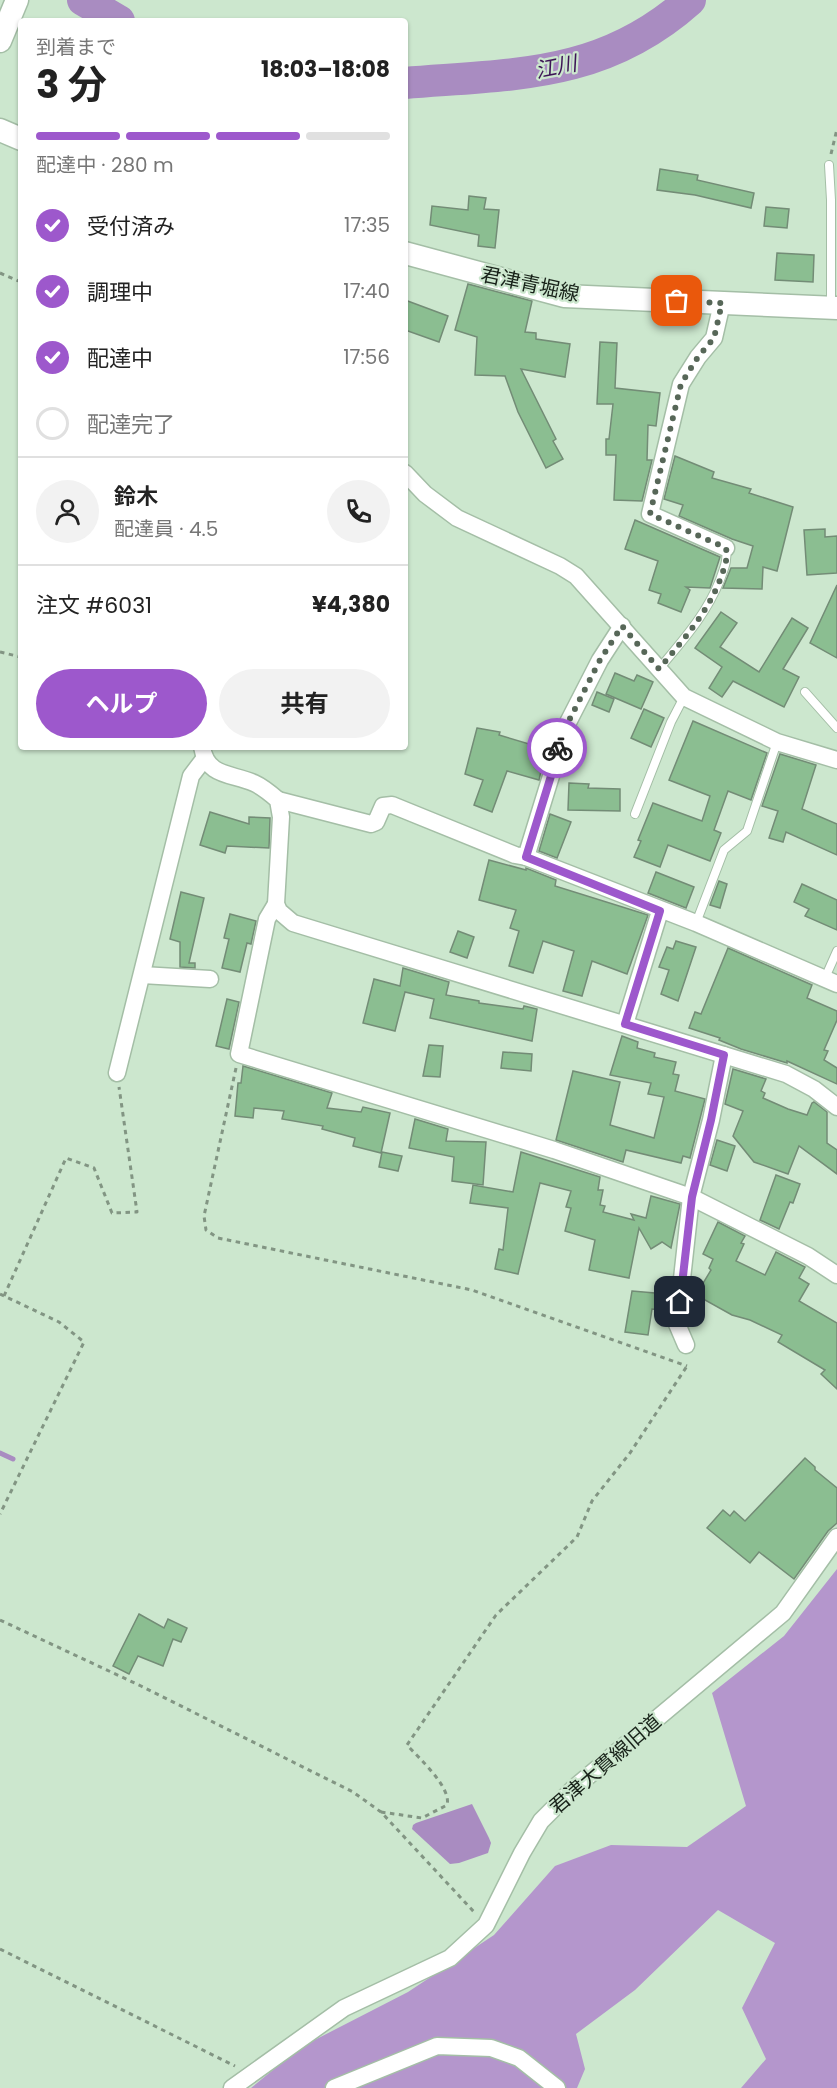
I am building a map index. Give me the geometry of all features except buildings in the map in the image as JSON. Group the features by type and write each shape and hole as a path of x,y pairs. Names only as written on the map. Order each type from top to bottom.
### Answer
{"main road":[{"path":"0,41 17,0"},
{"path":"0,130 18,138"},
{"name":"君津青堀線","path":"408,254 564,296 834,308"}],"street":[{"path":"722,303 714,338 698,357 681,384 650,514 726,548"},
{"path":"408,476 425,494 457,518 560,566 576,576 684,697 777,741 837,760"},
{"path":"526,857 551,776 559,740 600,660 622,626"},
{"path":"203,753 213,769 254,783 278,800 371,824 376,822 383,806 388,804 696,924 831,981"},
{"path":"117,1074 191,776 203,753"},
{"path":"278,800 281,817 276,904 279,911 293,923 786,1074 814,1089 837,1107"},
{"path":"276,904 267,919 239,1054 554,1150 692,1197 808,1256 837,1275"},
{"path":"625,1024 660,911"},
{"path":"142,975 210,979"},
{"path":"686,1345 677,1324 692,1197 724,1055"},
{"name":"君津大貫線旧道","path":"232,2088 344,2008 450,1958 486,1925 541,1821 574,1788 783,1613 837,1537"},
{"path":"334,2088 437,2046 491,2048 519,2058 557,2088"}],"lane":[{"path":"828,165 834,308"},
{"path":"659,669 695,626 712,601 728,559 726,548"},
{"path":"805,692 837,728"},
{"path":"635,814 670,722 684,697"},
{"path":"696,924 724,850 747,831 777,741"},
{"path":"831,981 837,951"}],"path":[{"path":"828,165 837,129"},
{"path":"0,273 18,281"},
{"path":"0,652 18,656"},
{"path":"239,1054 204,1216 206,1230 218,1238 472,1290 687,1366"},
{"path":"0,1514 84,1342 59,1322 2,1295 66,1158 94,1168 112,1213 138,1212 117,1074"},
{"path":"381,1812 422,1818 447,1805 449,1799 445,1788 407,1745 496,1615 577,1537 592,1501 630,1454 687,1366 686,1345"},
{"path":"0,1620 141,1686 342,1786 381,1812 486,1925"},
{"path":"0,1949 250,2073"}],"shaded area":[{"path":"837,1569 837,2088 741,2088 766,2059 742,2008 775,1943 718,1910 635,1990 576,2034 585,2069 577,2088 251,2088 301,2047 408,1992 494,1935 555,1866 611,1845 687,1847 746,1806 712,1693 784,1636"},
{"path":"472,1804 491,1843 488,1853 450,1864 412,1829 416,1823"}],"waterway":[{"name":"江川","path":"83,0 114,18"},
{"name":"江川","path":"408,83 520,73 590,58 624,45 657,26 690,0"},
{"path":"0,1453 13,1459"}],"way so far":[{"path":"557,748 600,660 622,626 659,669 695,626 712,601 728,559 726,548 650,514 681,384 698,357 714,338 722,303 677,301"}],"route":[{"path":"557,748 551,776 526,857 660,911 625,1024 724,1055 692,1197 680,1302"}]}
